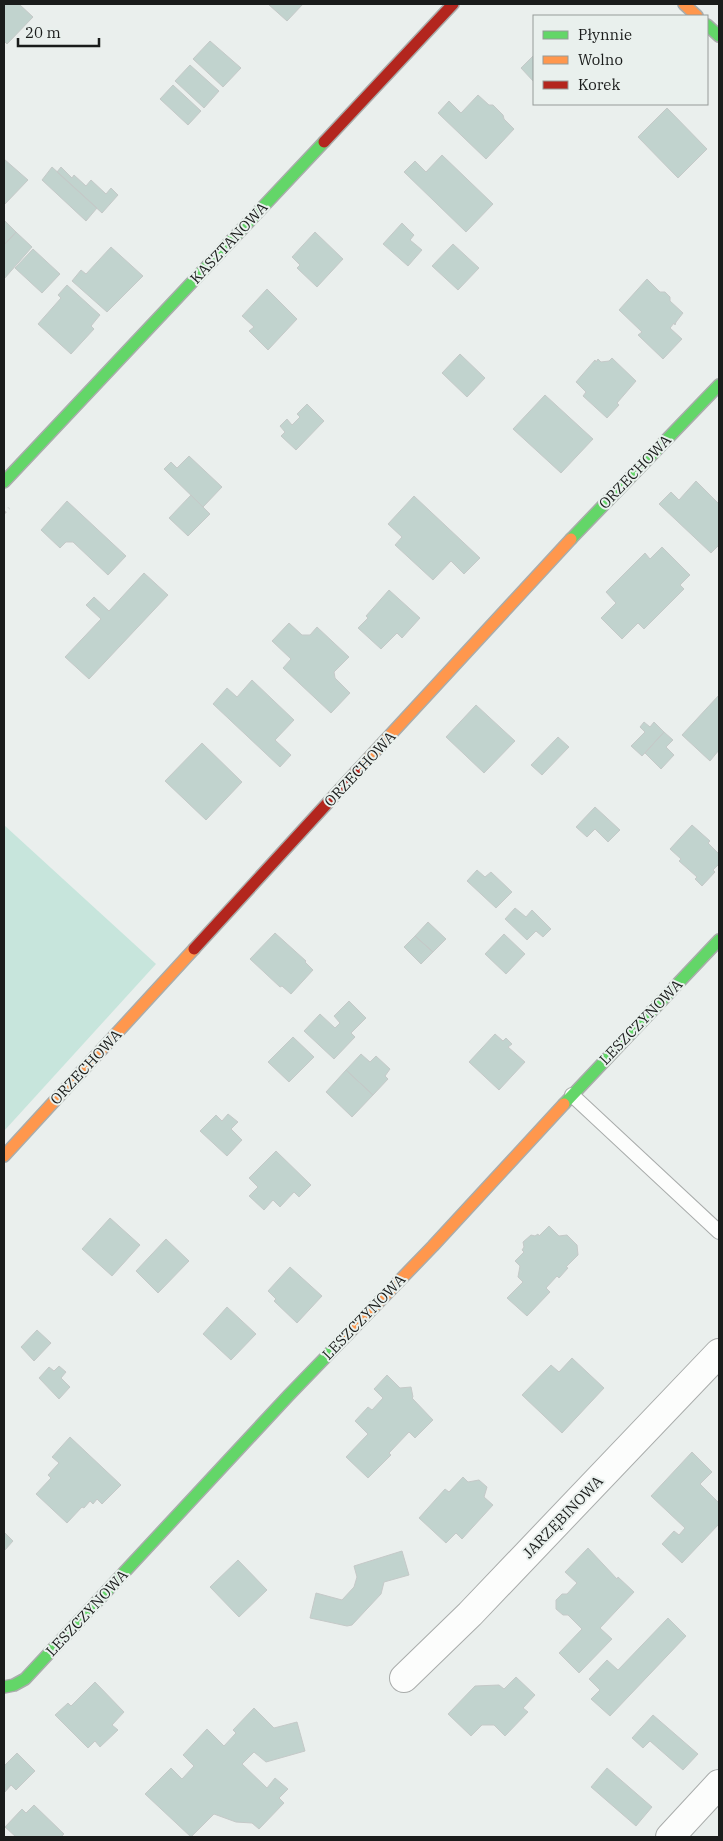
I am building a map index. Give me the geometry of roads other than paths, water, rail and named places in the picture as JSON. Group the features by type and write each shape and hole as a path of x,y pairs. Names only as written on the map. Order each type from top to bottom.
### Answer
{"street":[{"name":"KASZTANOWA","path":"4,482 453,4"},
{"path":"684,4 696,15"},
{"path":"708,26 719,36"},
{"name":"ORZECHOWA","path":"4,1156 593,515 719,385"},
{"name":"LESZCZYNOWA","path":"4,1687 14,1685 25,1679 289,1395 432,1246 719,940"},
{"name":"JARZĘBINOWA","path":"404,1678 470,1614 719,1353"},
{"path":"670,1837 719,1784"}],"lane":[{"path":"572,1095 719,1232"}]}
